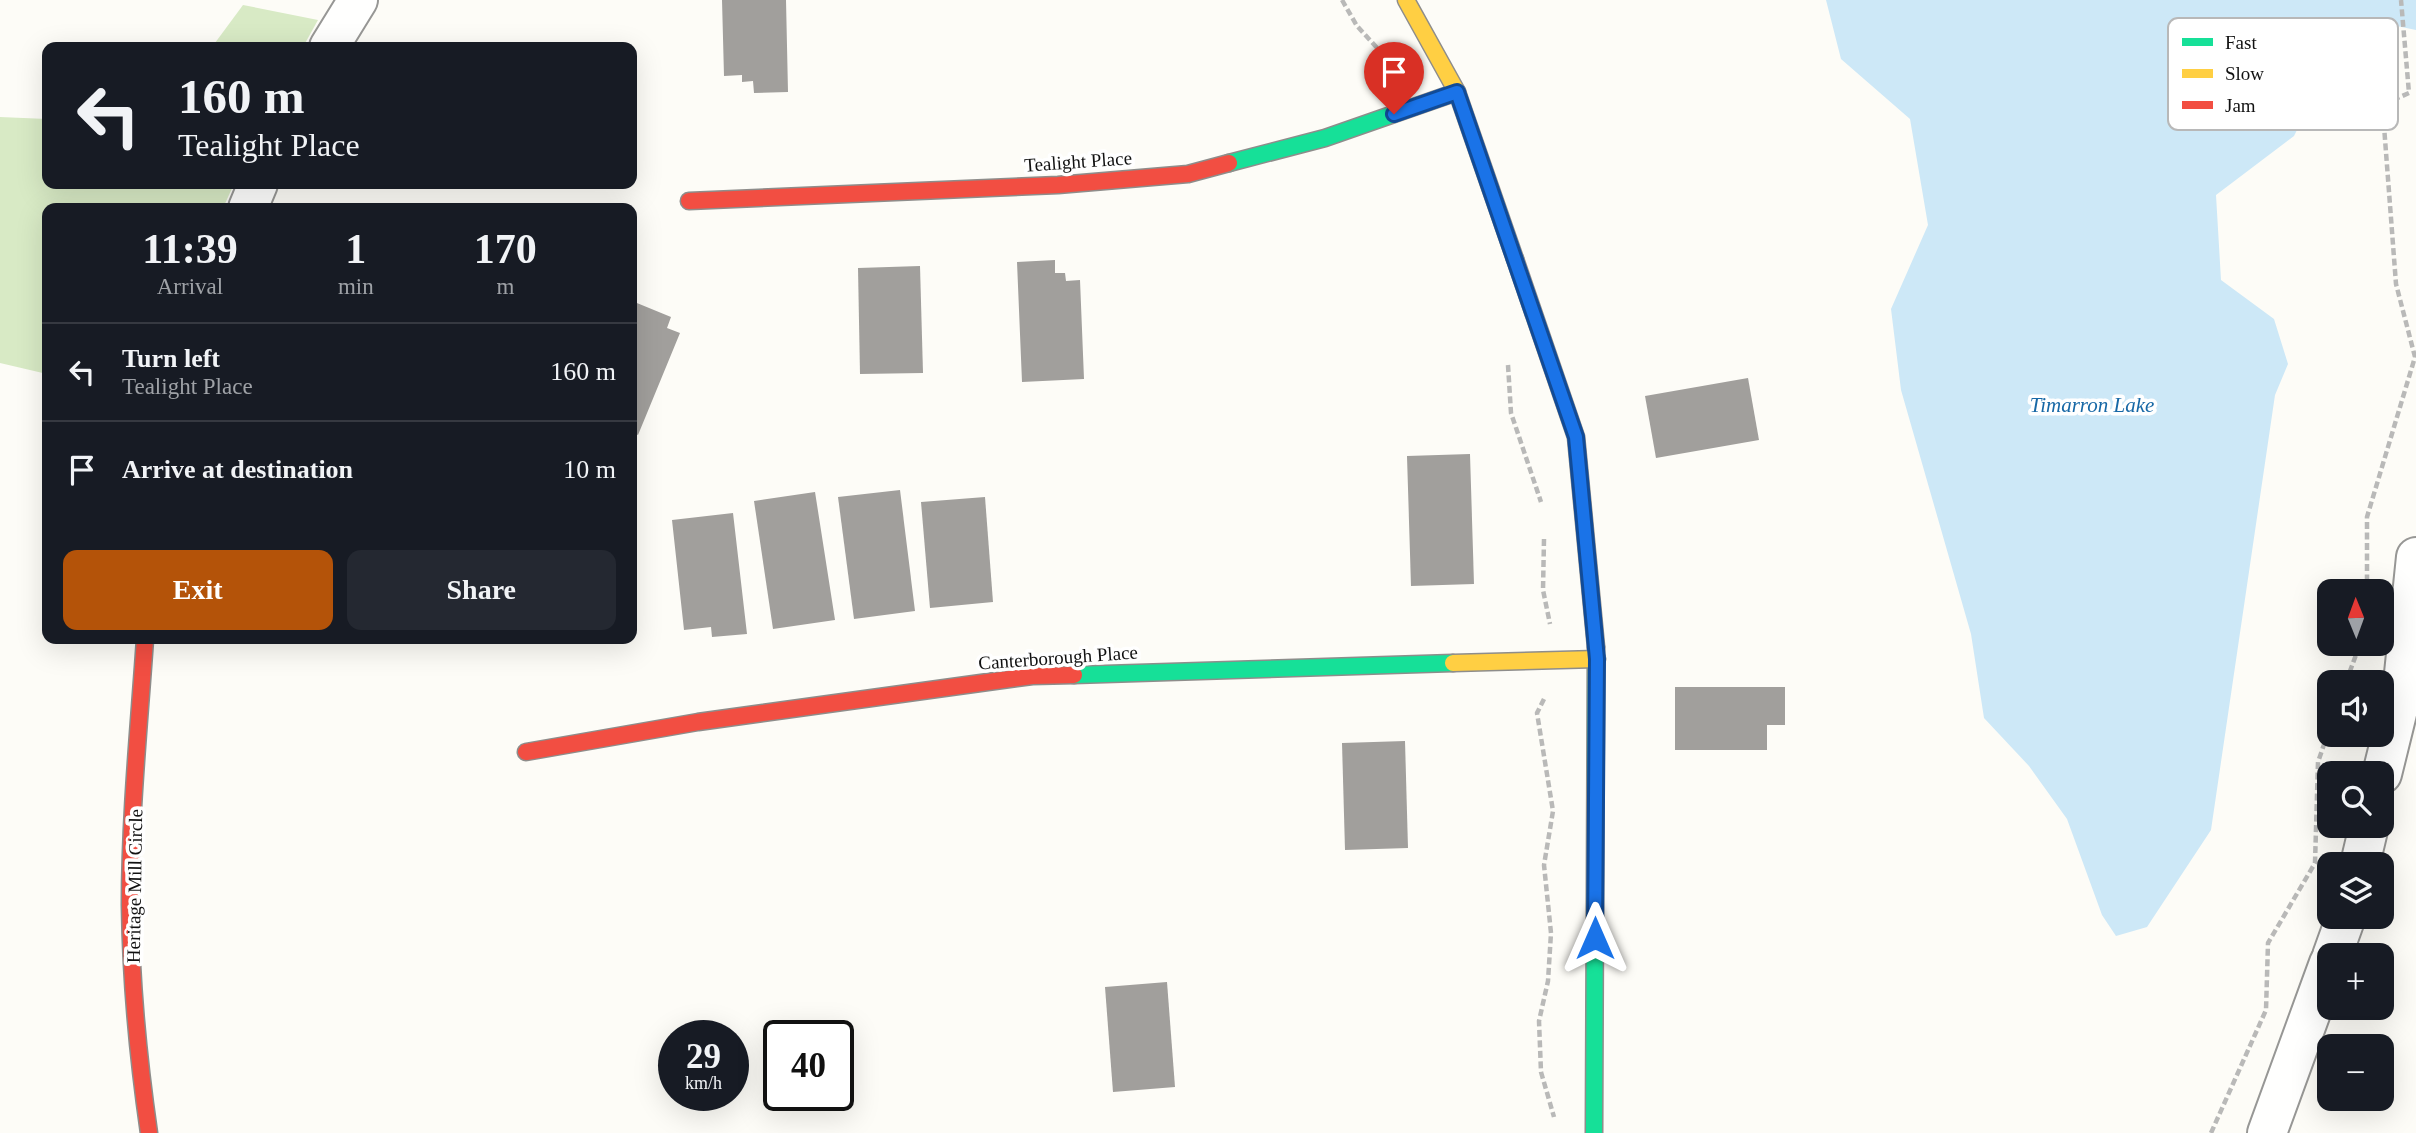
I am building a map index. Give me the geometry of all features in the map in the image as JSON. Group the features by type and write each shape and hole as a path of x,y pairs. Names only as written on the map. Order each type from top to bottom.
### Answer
{"street":[{"path":"332,42 358,0"},
{"path":"1406,0 1457,92 1576,437 1597,659 1594,1133"},
{"name":"Tealight Place","path":"689,201 1058,185 1188,174 1325,138 1457,92"},
{"path":"2385,761 2402,693 2416,557"},
{"name":"Heritage Mill Circle","path":"145,644 136,772 131,942 140,1072 149,1133"},
{"name":"Canterborough Place","path":"526,752 698,722 1032,676 1597,659"},
{"path":"2267,1133 2317,996"}],"path":[{"path":"1342,0 1357,26 1398,71 1417,106"},
{"path":"2398,98 2409,93 2401,0"},
{"path":"2367,579 2367,517 2415,357 2396,284 2384,130"},
{"path":"1507,356 1511,413 1540,498 1541,509"},
{"path":"1543,531 1543,590 1557,660 1552,685 1536,713 1553,811 1544,865 1550,933 1548,981 1539,1021 1541,1072 1555,1122"},
{"path":"2211,1133 2266,1010 2268,943 2315,863 2318,762 2323,747"}],"green space":[{"path":"243,5 318,20 306,42 216,42"},
{"path":"0,117 42,119 42,189 232,189 225,203 42,203 42,373 0,363"}],"water":[{"name":"Timarron Lake","path":"1826,0 2416,0 2416,30 2398,26 2398,18 2168,18 2168,130 2297,130 2294,136 2216,195 2221,280 2274,319 2288,364 2275,395 2211,830 2147,927 2116,936 2102,915 2067,819 2029,766 1984,718 1971,634 1901,390 1891,309 1928,225 1910,119 1841,59"}],"building":[{"path":"722,0 786,0 788,92 754,93 753,81 742,82 742,75 724,76"},
{"path":"1055,260 1055,273 1065,273 1066,281 1080,280 1084,379 1022,382 1017,262"},
{"path":"920,266 923,373 860,374 858,268"},
{"path":"637,303 671,317 667,328 680,333 638,435"},
{"path":"1748,378 1759,440 1656,458 1645,396"},
{"path":"1470,454 1474,584 1411,586 1407,456"},
{"path":"900,490 915,611 854,619 838,497"},
{"path":"815,492 835,620 773,629 754,501"},
{"path":"985,497 993,602 930,608 921,502"},
{"path":"733,513 747,634 712,637 711,627 684,630 672,520"},
{"path":"1675,687 1785,687 1785,725 1767,725 1767,750 1675,750"},
{"path":"1405,741 1408,848 1345,850 1342,743"},
{"path":"1167,982 1175,1087 1113,1092 1105,987"}],"traffic: fast":[{"path":"1229,163 1325,138 1457,92"},
{"path":"1594,1133 1596,647"},
{"path":"1074,675 1453,663"}],"traffic: slow":[{"path":"1406,0 1457,92 1515,259"},
{"path":"1453,663 1597,659"}],"traffic: jam":[{"path":"689,201 1058,185 1188,174 1229,163"},
{"path":"1515,259 1576,437 1596,647"},
{"path":"145,644 133,805 130,905 136,1019 149,1133"},
{"path":"526,752 698,722 1032,676 1074,675"}],"route":[{"path":"1394,114 1457,92 1576,437 1597,659 1595,938"}]}
